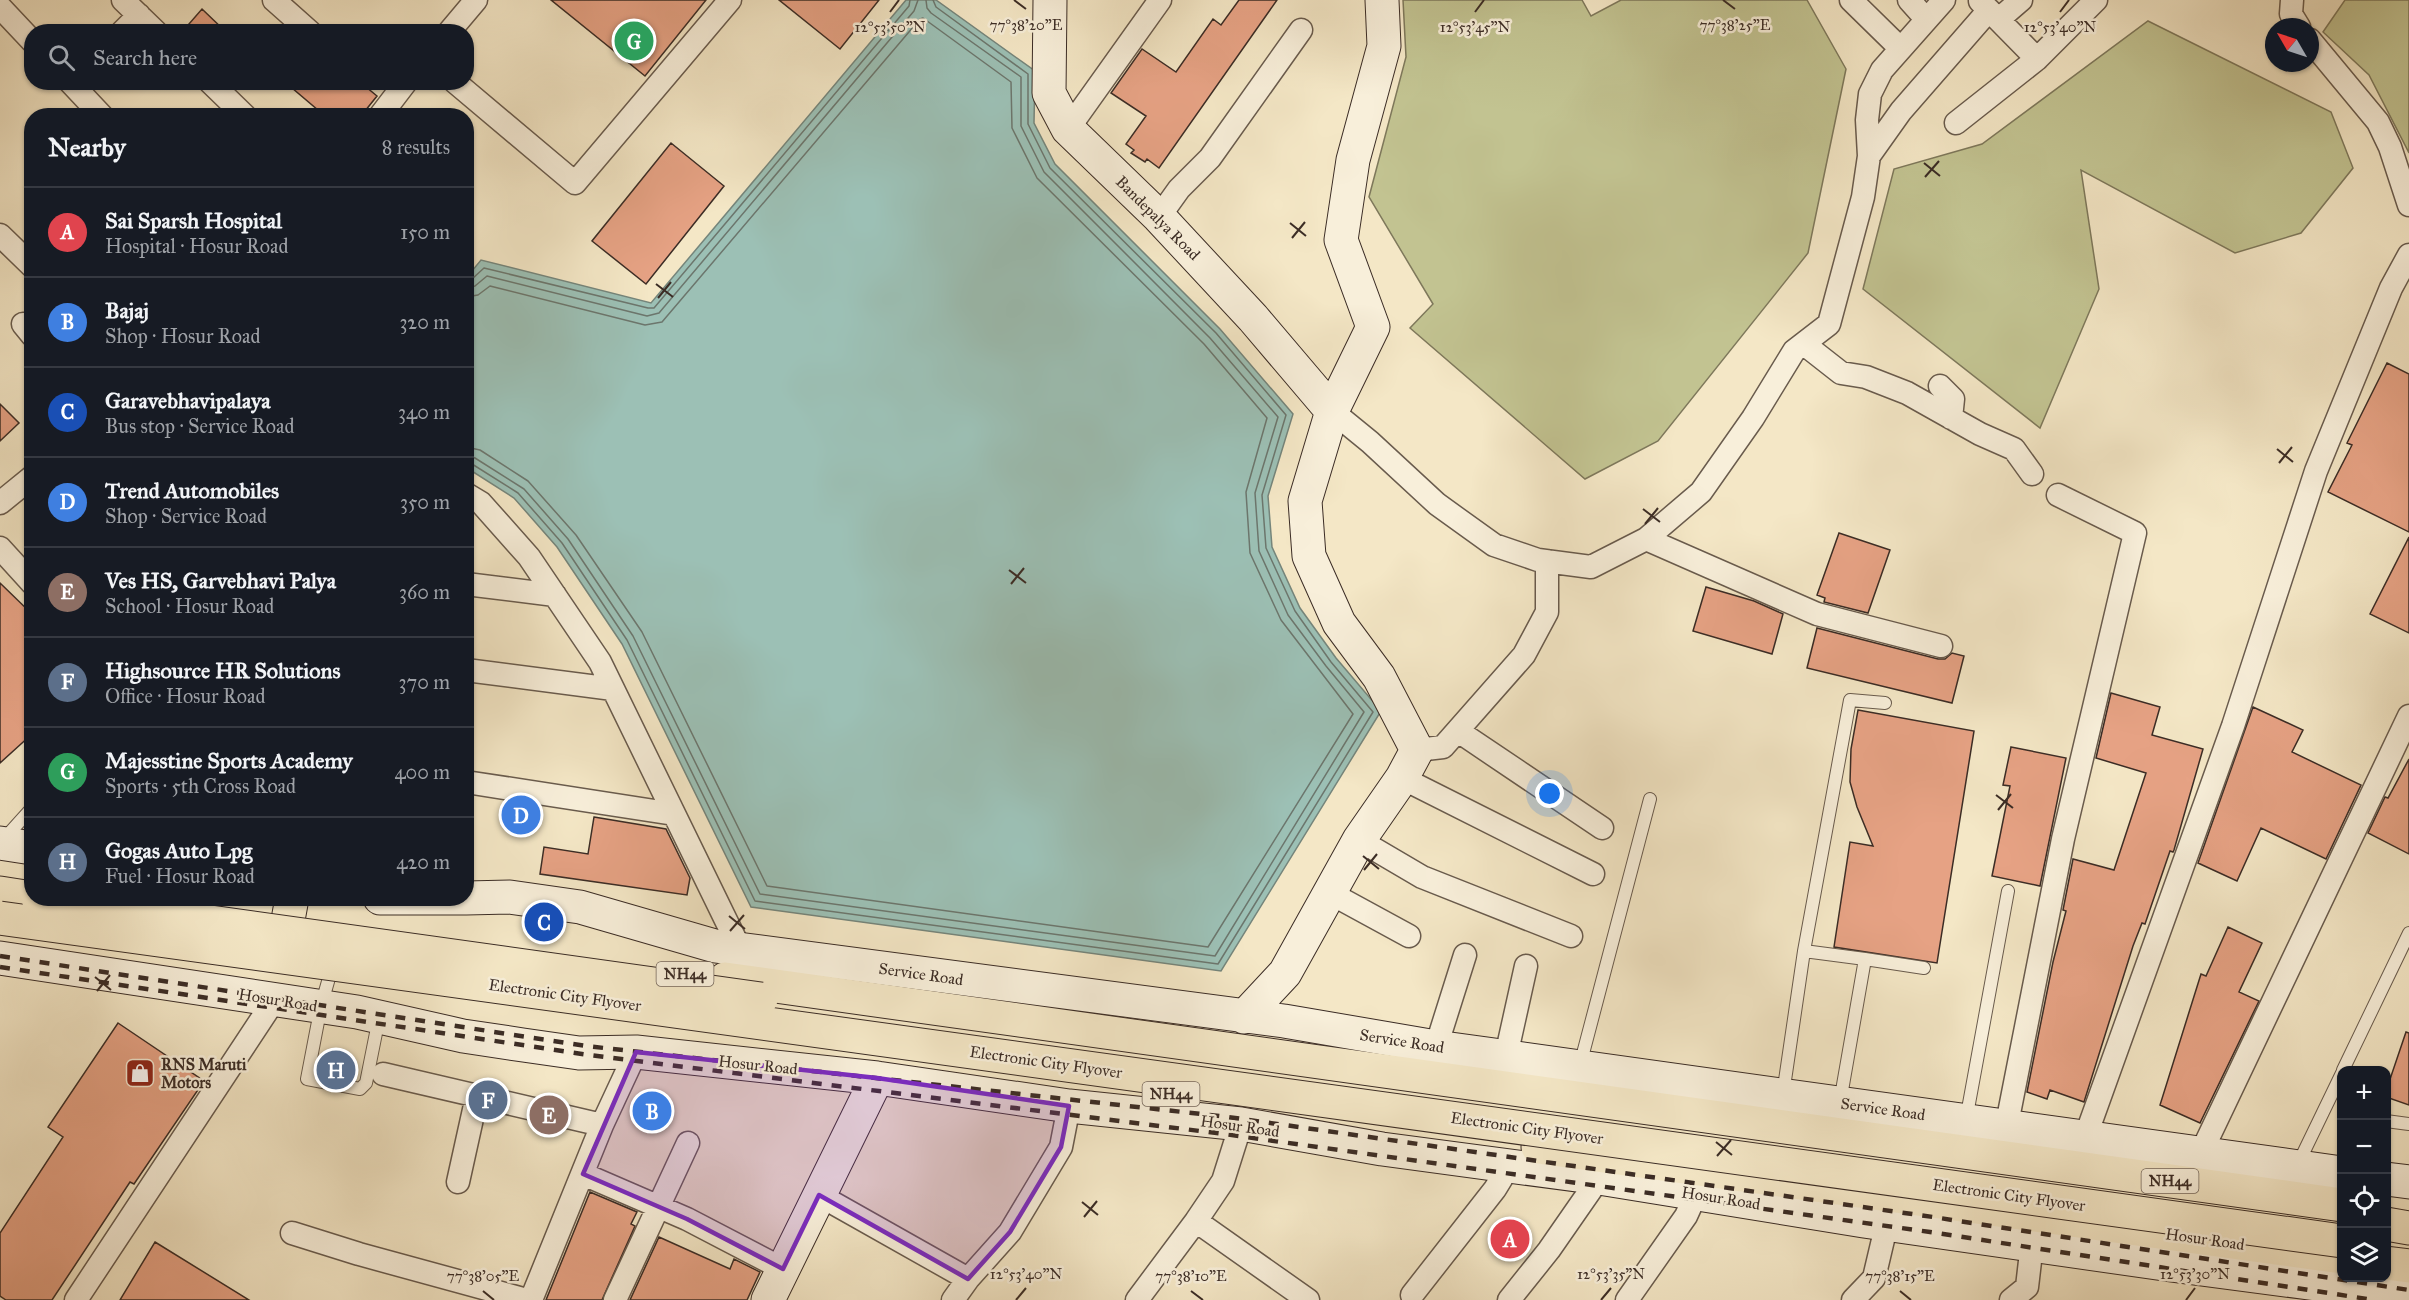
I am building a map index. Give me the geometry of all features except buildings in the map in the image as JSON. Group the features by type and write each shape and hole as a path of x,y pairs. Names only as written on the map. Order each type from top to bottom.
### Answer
{"highway":[{"path":"0,880 24,884"},
{"path":"0,893 24,897"},
{"name":"Electronic City Flyover","path":"96,906 2337,1217"},
{"name":"NH44","path":"247,906 290,909 1239,1051 2337,1204"},
{"name":"Electronic City Flyover","path":"0,918 2337,1240"},
{"name":"Hosur Road","path":"0,932 325,992 1236,1113 1890,1210 2337,1256"},
{"path":"1236,1113 1239,1051"},
{"path":"2391,1212 2409,1214"},
{"path":"2391,1225 2409,1228"},
{"path":"2391,1248 2409,1250"},
{"name":"Hosur Road","path":"2392,1288 2409,1266"}],"street":[{"path":"274,0 301,24"},
{"path":"456,24 476,0"},
{"path":"465,90 575,183 730,0"},
{"name":"Bandepalya Road","path":"1050,0 1049,93 1068,129 1159,217 1253,318 1332,411"},
{"path":"1068,129 1160,0"},
{"path":"1382,0 1384,46 1353,160 1341,240 1373,327 1332,411 1305,501 1309,556 1339,623 1379,677 1417,750"},
{"path":"1851,0 1900,48"},
{"path":"1909,0 1926,19"},
{"path":"1332,411 1370,442 1437,504 1494,545 1547,561 1591,567 1646,539 1701,492 1753,418 1794,351 1829,324 1863,197 1869,156 1867,120 1870,94 1882,70 1944,0"},
{"path":"1869,156 1901,111 1989,10 2021,0"},
{"path":"1956,123 2037,58 2096,0"},
{"path":"2292,0 2291,14 2293,18"},
{"path":"0,7 24,32"},
{"path":"125,24 131,7 148,24"},
{"path":"1989,10 2037,58"},
{"path":"1159,217 1179,189 1210,158 1300,30"},
{"path":"2319,51 2378,122 2390,147 2409,206"},
{"path":"78,90 94,108"},
{"path":"218,90 237,108"},
{"path":"386,108 400,90"},
{"path":"0,235 24,258"},
{"path":"2085,1138 2233,726 2316,471 2391,288 2409,255"},
{"path":"1804,344 1841,373 1866,377 1907,393 1980,434 2014,448 2032,474"},
{"path":"1940,386 1953,399 1951,418"},
{"path":"0,503 24,484"},
{"path":"1999,1158 2008,1127 2062,839 2135,533 2058,495"},
{"path":"474,499 481,503 529,557 600,662 740,949"},
{"path":"1646,539 1817,614 1941,646"},
{"path":"0,548 24,574"},
{"path":"1417,750 1443,747 1524,655 1547,612 1547,561"},
{"path":"474,585 555,595"},
{"path":"474,671 613,689"},
{"path":"2199,1155 2409,716"},
{"path":"1458,731 1602,828"},
{"path":"1244,1017 1285,973 1359,840 1402,778 1417,750"},
{"path":"1402,778 1593,874"},
{"path":"474,783 674,814"},
{"path":"1359,840 1422,877 1571,936"},
{"path":"0,843 24,847"},
{"path":"1330,893 1409,936"},
{"name":"Service Road","path":"474,898 510,897 580,907 716,946 1284,1022 1436,1047 2199,1155 2337,1172"},
{"path":"1436,1047 1465,955"},
{"name":"Hosur Road","path":"0,958 276,999 325,992 379,1017 463,1036 567,1051 636,1052 877,1078 1069,1106 1236,1113 1382,1149 1599,1178 1696,1194 1890,1210 2032,1244 2298,1288 2392,1288"},
{"path":"1506,1056 1526,966"},
{"path":"1284,1022 1285,973"},
{"path":"76,1300 276,999"},
{"path":"531,1300 602,1125 636,1052"},
{"path":"383,1074 602,1125"},
{"path":"768,1300 877,1078"},
{"path":"458,1182 477,1096"},
{"path":"953,1300 968,1279 1010,1232 1060,1147 1069,1106"},
{"path":"1137,1300 1223,1181 1236,1113"},
{"path":"615,1300 688,1143"},
{"path":"1412,1295 1495,1189 1509,1166"},
{"path":"584,1174 687,1219 783,1269"},
{"path":"1509,1300 1550,1250 1599,1178"},
{"path":"2391,1180 2409,1182"},
{"path":"1627,1300 1686,1216 1696,1194"},
{"path":"819,1195 968,1279"},
{"path":"1853,1300 1874,1278 1890,1210"},
{"path":"1196,1221 1308,1300"},
{"path":"292,1233 359,1254 527,1300"},
{"path":"2026,1296 2032,1244"}],"lane":[{"path":"1783,1095 1804,951 1850,700 1885,703"},
{"path":"1580,1066 1650,799"},
{"path":"0,843 24,817"},
{"path":"1966,1121 2008,891"},
{"path":"2345,1066 2409,933"},
{"path":"1804,951 1924,968"},
{"path":"1840,1103 1865,959"},
{"path":"325,992 307,1076 307,1079 311,1081 363,1088 366,1083 379,1017"},
{"path":"2297,1167 2337,1083"},
{"path":"2391,1122 2409,1124"}],"highlighted area":[{"path":"636,1052 877,1078 1069,1106 1061,1147 1010,1232 968,1279 819,1195 783,1269 687,1219 583,1174"}],"green space":[{"path":"1403,0 1582,0 1591,16 1621,0 1807,0 1846,69 1808,253 1658,441 1585,479 1410,328 1433,304 1369,197 1406,57"},
{"path":"2345,0 2409,0 2409,153 2369,75 2323,32"},
{"path":"2148,21 2331,112 2353,168 2301,233 2235,253 2081,170 2099,289 2040,428 1863,289 1894,169 1982,144"}],"water":[{"path":"906,0 936,0 1035,71 1034,123 1055,164 1220,329 1293,414 1268,496 1272,547 1300,608 1336,658 1381,711 1221,971 751,907 622,644 557,547 514,498 474,472 474,268 481,260 651,303"}],"railway":[{"path":"0,956 586,1046 1228,1117 1933,1217 2409,1290"},
{"path":"0,967 589,1055 1224,1134 1930,1232 2374,1300"}],"place":[{"name":"Majesstine Sports Academy","path":"634,41"},
{"name":"Trend Automobiles","path":"521,815"},
{"name":"Garavebhavipalaya","path":"544,922"},
{"name":"Gogas Auto Lpg","path":"336,1070"},
{"name":"RNS Maruti Motors","path":"140,1073"},
{"name":"Highsource HR Solutions","path":"488,1100"},
{"name":"Bajaj","path":"652,1111"},
{"name":"Ves HS, Garvebhavi Palya","path":"549,1115"},
{"name":"Sai Sparsh Hospital","path":"1510,1239"}]}
